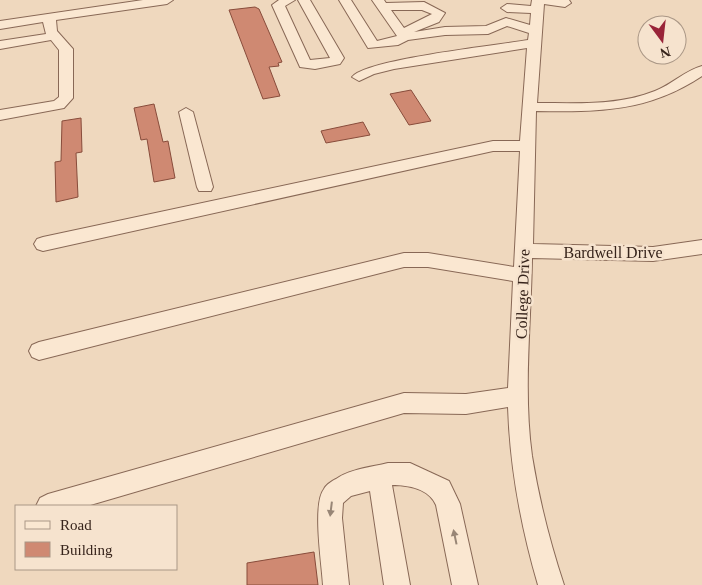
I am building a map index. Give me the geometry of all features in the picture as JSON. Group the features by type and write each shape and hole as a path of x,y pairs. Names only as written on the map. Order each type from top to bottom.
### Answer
{"street":[{"path":"0,115 59,105 66,98 66,49 51,32 60,0"},
{"path":"0,25 167,0"},
{"path":"289,0 278,5 306,64 315,65 335,61 337,58 304,0"},
{"path":"345,0 373,45 398,41 402,35 435,18 438,13 424,6 381,3"},
{"path":"381,3 402,35"},
{"path":"506,22 508,4 539,3 565,5"},
{"name":"College Drive","path":"539,3 529,107 518,396 521,455 539,547 550,585"},
{"path":"402,35 488,30 506,22"},
{"path":"506,22 535,37"},
{"path":"0,46 54,36"},
{"path":"359,77 394,65 498,49 535,37"},
{"path":"529,107 611,107 650,100 680,86 702,70"},
{"path":"186,112 205,187"},
{"path":"43,244 493,146 528,146"},
{"name":"Bardwell Drive","path":"523,250 653,254 702,247"},
{"path":"39,350 404,260 428,260 522,275"},
{"path":"51,505 404,403 466,404 518,396"},
{"path":"336,585 330,518 332,497 345,486 388,474 410,474 441,489 448,504 465,585"},
{"path":"378,477 397,585"}],"building":[{"path":"255,7 259,9 282,62 278,63 279,66 269,67 280,96 263,99 229,10"},
{"path":"411,90 431,121 409,125 390,94"},
{"path":"154,104 163,142 168,141 175,178 154,182 147,139 141,140 134,108"},
{"path":"81,118 82,152 76,153 78,197 56,202 55,162 61,161 62,121"},
{"path":"363,122 370,135 326,143 321,131"},
{"path":"314,552 318,585 247,585 247,563"}]}
